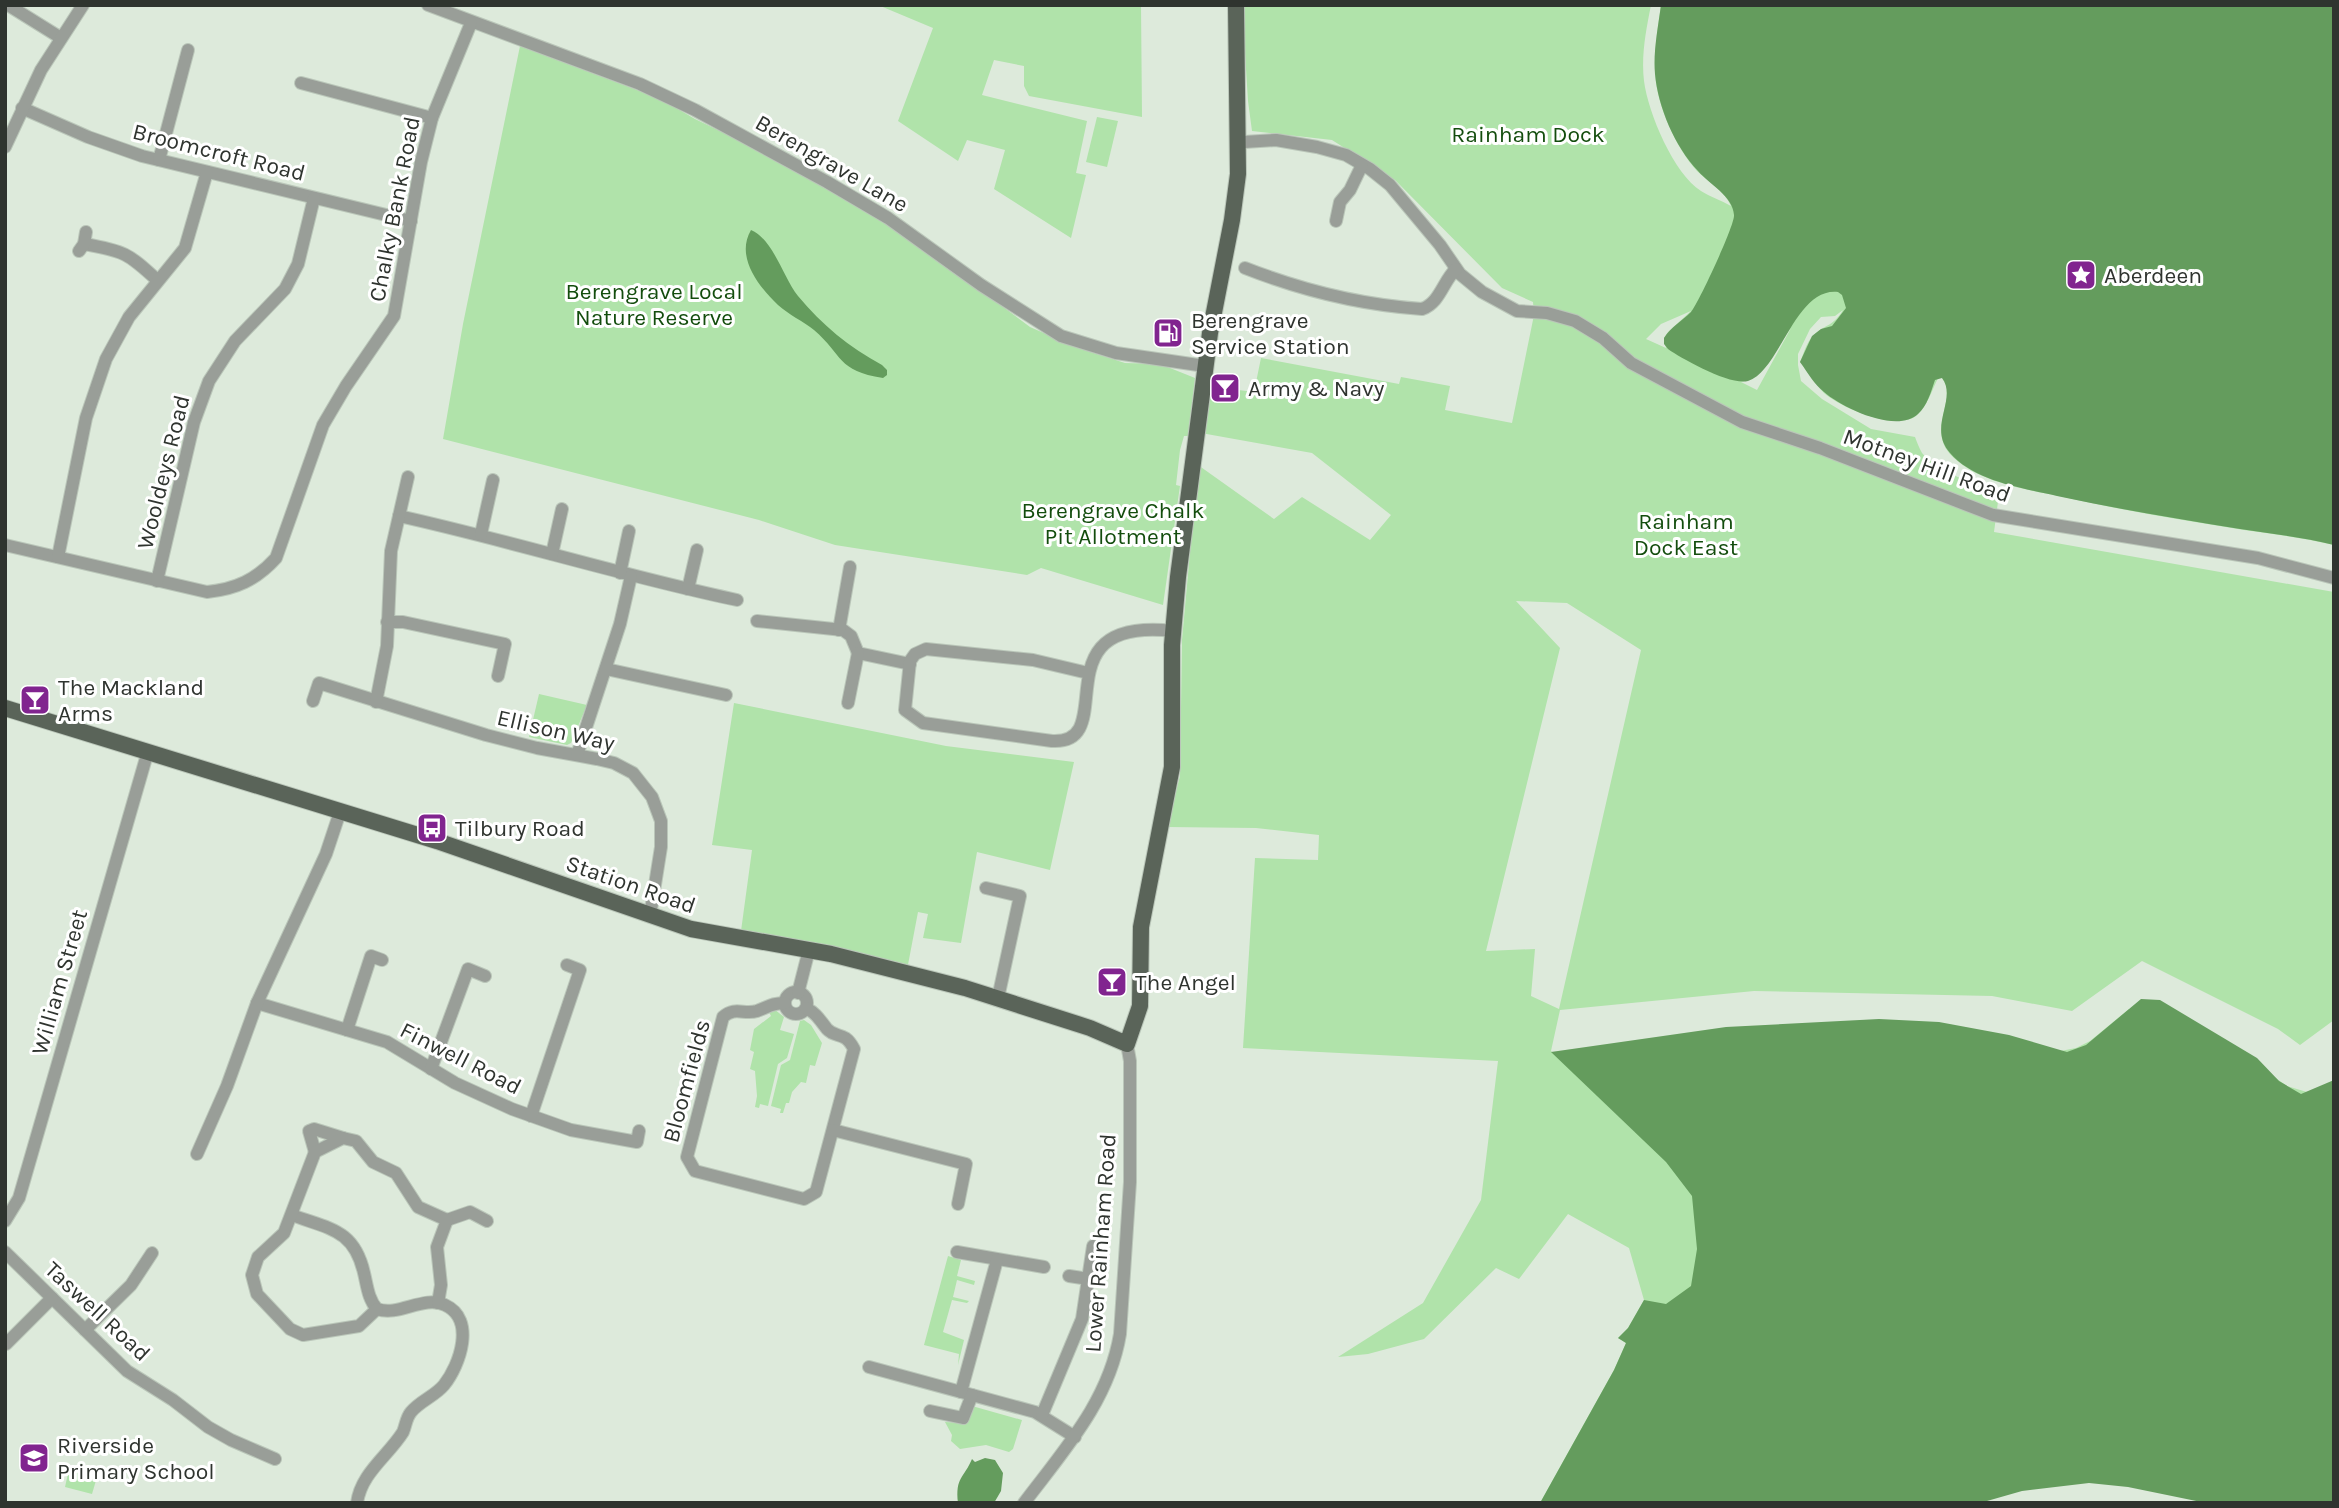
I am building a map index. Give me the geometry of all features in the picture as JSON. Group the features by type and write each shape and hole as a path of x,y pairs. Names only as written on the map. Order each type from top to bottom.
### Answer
{"main road":[{"path":"1127,1044 1140,1006 1141,928 1172,767 1173,631 1205,366 1238,174 1236,5"},
{"name":"Station Road","path":"5,708 460,849 691,929 809,950 998,998 1090,1028 1127,1044"}],"street":[{"path":"8,5 61,38"},
{"path":"5,147 41,71 83,5"},
{"name":"Berengrave Lane","path":"428,5 640,84 695,110 888,218 1000,298 1061,336 1116,354 1205,366"},
{"name":"Chalky Bank Road","path":"5,545 207,592 228,590 248,582 276,558 323,425 394,316 432,118 471,23"},
{"path":"159,160 188,50"},
{"path":"301,83 432,118"},
{"name":"Broomcroft Road","path":"22,108 88,137 159,160 411,221"},
{"name":"Motney Hill Road","path":"1237,139 1244,142 1276,140 1318,146 1346,155 1390,186 1440,245 1456,269 1477,289 1517,311 1546,313 1575,321 1603,338 1631,363 1742,422 1820,447 1993,516 2258,558 2334,578"},
{"path":"1336,221 1340,202 1350,190 1362,165"},
{"path":"58,557 86,418 106,359 129,317 185,248 207,172"},
{"name":"Wooldeys Road","path":"157,581 194,422 209,381 235,341 285,289 298,264 314,198"},
{"path":"83,242 117,250 133,258 158,280"},
{"path":"1245,268 1272,279 1329,294 1420,309 1432,304 1447,278 1456,269"},
{"path":"376,702 384,668 391,551 408,477"},
{"path":"477,487 492,485 481,534"},
{"path":"552,554 562,509"},
{"path":"399,516 481,534 625,575 737,600"},
{"path":"577,755 620,624 629,531"},
{"path":"688,589 697,551"},
{"path":"839,630 850,567"},
{"path":"757,621 844,630 851,636 858,653 848,703"},
{"path":"387,622 403,622 505,644 498,676"},
{"path":"1088,673 1033,660 926,649 915,654 910,664 905,710 923,723 1054,741 1071,739 1082,726 1088,673 1100,649 1116,635 1138,629 1173,631"},
{"path":"858,653 910,664"},
{"path":"606,669 726,695"},
{"name":"Ellison Way","path":"313,701 319,683 324,684 486,735 614,764 633,773 647,789 657,809 662,832 650,916"},
{"name":"William Street","path":"5,1221 19,1198 148,751"},
{"path":"197,1154 227,1086 257,1003 326,854 340,812"},
{"path":"986,888 1020,896 998,998"},
{"path":"799,993 809,950"},
{"path":"347,1030 371,956 382,960"},
{"path":"531,1116 580,970 567,965"},
{"path":"431,1069 468,969 485,976"},
{"name":"Bloomfields","path":"799,993 805,998 806,1007 802,1012 793,1014 785,1003 789,995 799,993"},
{"name":"Finwell Road","path":"257,1003 387,1042 482,1096 571,1130 637,1142 639,1131"},
{"name":"Bloomfields","path":"785,1003 771,1004 754,1012 736,1009 723,1017 687,1157 695,1171 804,1199 816,1192 854,1049 847,1038 828,1031 818,1015 806,1007"},
{"name":"Lower Rainham Road","path":"1024,1503 1090,1414 1107,1381 1120,1334 1131,1155 1130,1061 1127,1044"},
{"path":"377,1309 359,1326 303,1335 290,1329 255,1290 252,1275 258,1257 284,1233 315,1152 309,1131 314,1129 356,1141 373,1162 396,1173 418,1208 447,1220 470,1212 487,1222"},
{"path":"833,1130 966,1164 958,1204"},
{"path":"315,1152 343,1139"},
{"path":"292,1216 340,1233 353,1243 359,1255 371,1300 377,1309 390,1312 438,1303 454,1311 463,1331 452,1369 440,1389 410,1413 402,1433 362,1484 357,1503"},
{"path":"438,1303 441,1285 437,1247 447,1220"},
{"path":"1042,1415 1080,1326 1093,1246"},
{"name":"Taswell Road","path":"5,1252 127,1371 230,1440 275,1459"},
{"path":"957,1252 1044,1268"},
{"path":"85,1330 137,1279 152,1253"},
{"path":"930,1411 963,1418 966,1393 997,1260"},
{"path":"1069,1276 1089,1279"},
{"path":"6,1344 52,1298"},
{"path":"869,1367 1042,1415 1075,1437"}],"green space":[{"path":"878,5 1141,5 1142,117 1029,96 1024,86 1024,66 994,60 982,95 1087,121 1076,173 1086,175 1071,238 994,189 1005,150 967,140 958,161 898,121 933,28"},
{"path":"1242,5 1651,5 1644,43 1643,72 1646,94 1657,125 1672,157 1691,183 1704,193 1731,206 1721,191 1689,161 1674,137 1663,111 1656,84 1655,63 1661,5 2334,5 2334,545 2105,506 1987,478 1961,464 1944,444 1941,434 1947,395 1942,378 1938,378 1926,403 1916,416 1896,421 1855,411 1832,399 1818,386 1800,362 1811,339 1843,310 1835,316 1821,317 1810,329 1798,354 1798,365 1801,381 1822,399 1871,429 1915,437 1922,453 1936,465 1999,494 1994,532 2334,592 2334,1020 2300,1045 2278,1029 2142,961 2072,1011 1992,996 1754,991 1560,1010 1551,1051 1635,1132 2076,1048 2090,1041 2129,1009 2241,1054 2287,1086 2310,1093 1540,1503 1614,1370 1626,1343 1618,1338 1628,1328 1644,1300 1629,1248 1568,1214 1519,1279 1496,1268 1424,1339 1368,1354 1338,1357 1423,1303 1481,1200 1498,1061 1243,1048 1255,858 1318,860 1319,835 1256,828 1167,827 1180,776 1182,640 1198,465 1274,519 1302,497 1370,540 1391,515 1312,453 1201,433 1208,386 1254,392 1261,358 1399,384 1401,377 1450,386 1445,410 1512,423 1534,315 1533,302 1502,288 1395,180 1332,140 1252,131","holes":["1691,311 1668,332 1664,338 1666,348 1646,339 1661,324","1791,328 1757,390 1741,382 1758,374 1770,361","1516,601 1567,603 1641,650 1559,1009 1531,996 1535,949 1486,951 1560,648"]},
{"name":"Berengrave Local Nature Reserve","path":"520,46 661,99 695,119 786,163 849,199 933,255 1030,327 1078,348 1125,363 1160,364 1195,378 1188,436 1184,436 1180,450 1176,485 1180,486 1163,605 1041,568 1027,575 835,545 759,520 443,439 463,324"},
{"path":"1097,117 1118,121 1107,167 1086,162"},
{"path":"539,694 587,705 571,743 567,745 529,737"},
{"path":"734,703 946,746 1074,762 1050,870 977,852 961,943 923,938 928,914 918,912 907,970 741,931 752,850 712,845"},
{"path":"774,1009 784,1017 780,1030 794,1034 787,1058 778,1064 768,1106 760,1104 759,1108 755,1107 755,1071 750,1069 754,1052 750,1050 754,1029 771,1016 769,1012"},
{"path":"804,1020 811,1025 822,1043 815,1066 810,1065 806,1083 801,1082 792,1092 789,1103 786,1103 783,1113 780,1113 781,1109 771,1106 781,1065 790,1060 800,1021"},
{"path":"948,1256 961,1260 957,1276 975,1281 974,1285 957,1280 953,1297 969,1301 967,1303 952,1300 943,1332 964,1340 958,1365 959,1354 924,1345"},
{"path":"972,1406 1022,1420 1013,1449 1009,1452 986,1445 960,1449 951,1441 952,1435 945,1422 964,1423"},
{"path":"69,1469 97,1477 92,1494 65,1487"}],"shaded area":[{"path":"1661,5 2334,5 2334,545 2102,505 1985,477 1960,463 1944,443 1941,433 1947,395 1942,378 1935,380 1921,411 1909,419 1884,420 1843,405 1820,389 1800,362 1812,336 1821,329 1832,326 1846,308 1842,295 1838,292 1823,294 1810,302 1770,362 1748,381 1719,376 1668,349 1664,338 1695,306 1723,248 1734,215 1730,202 1698,171 1682,150 1664,113 1655,66"},
{"path":"751,230 766,241 807,307 837,335 882,365 887,370 887,375 883,378 868,375 849,366 814,330 782,309 771,298 751,271 748,261 747,240"},
{"path":"2141,999 2160,1000 2257,1058 2279,1081 2301,1094 2334,1080 2334,1503 2206,1503 2128,1487 2089,1483 2022,1491 1980,1503 1540,1503 1614,1370 1626,1343 1618,1338 1628,1328 1644,1300 1666,1304 1691,1286 1697,1249 1692,1196 1666,1162 1551,1052 1726,1027 1879,1019 1939,1022 2009,1035 2067,1052 2086,1045"},
{"path":"985,1458 995,1460 1003,1473 1001,1491 994,1503 958,1503 959,1483 972,1459 975,1462"}],"place":[{"name":"Aberdeen","path":"2081,275"},
{"name":"Berengrave Service Station","path":"1168,333"},
{"name":"Army & Navy","path":"1225,388"},
{"name":"The Mackland Arms","path":"35,700"},
{"name":"Tilbury Road","path":"432,828"},
{"name":"The Angel","path":"1112,982"},
{"name":"Riverside Primary School","path":"34,1458"}],"park label":[{"name":"Rainham Dock","path":"1528,134"},
{"name":"Berengrave Chalk Pit Allotment","path":"1113,523"},
{"name":"Rainham Dock East","path":"1686,534"}]}
